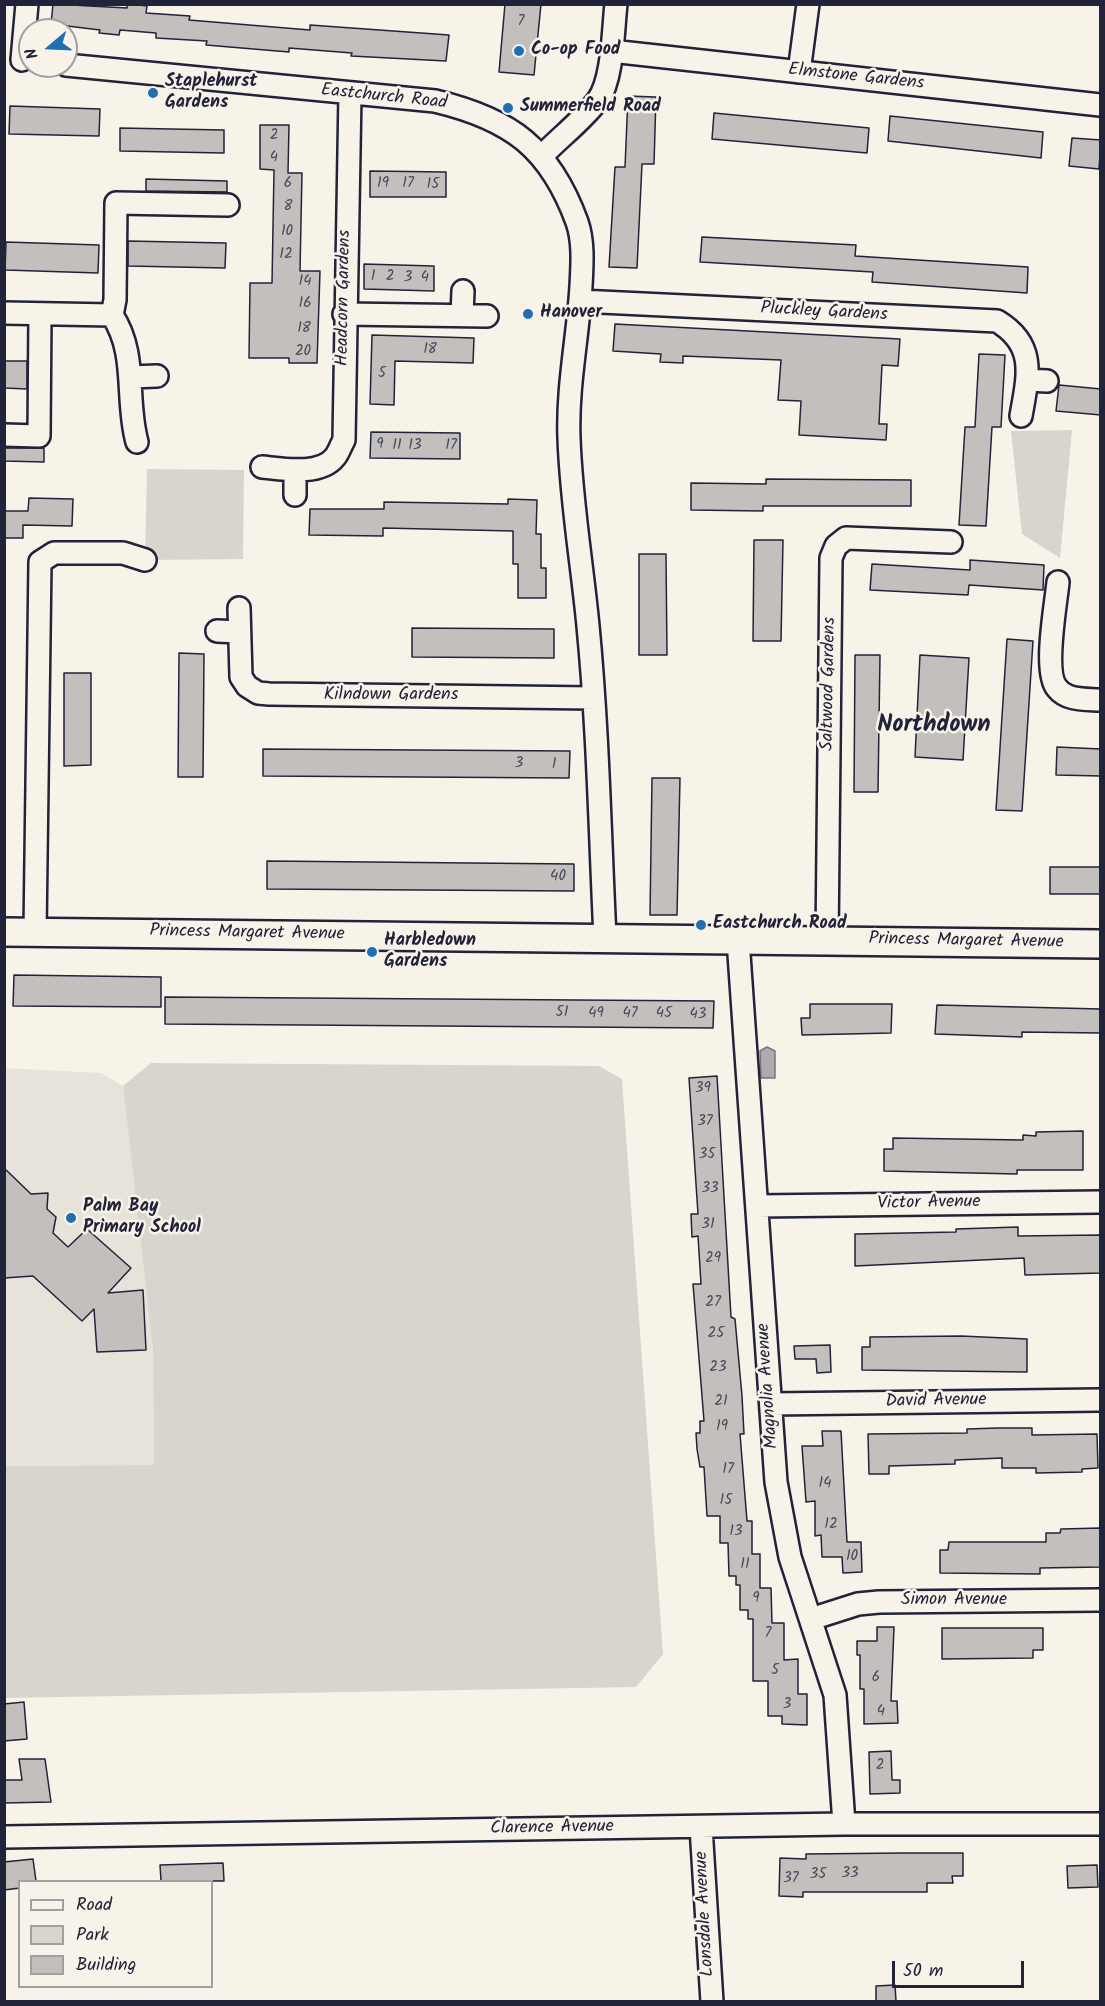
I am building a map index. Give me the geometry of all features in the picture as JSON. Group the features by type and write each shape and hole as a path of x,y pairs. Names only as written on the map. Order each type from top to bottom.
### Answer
{"main road":[{"name":"Princess Margaret Avenue","path":"4,932 1101,944"}],"street":[{"path":"542,156 599,99 605,86 616,4"},
{"path":"799,72 807,4"},
{"name":"Elmstone Gardens","path":"611,51 1101,105"},
{"name":"Eastchurch Road","path":"78,66 435,101 462,107 492,118 517,134 542,156 564,190 579,225 582,261 570,394 569,436 593,698 605,938"},
{"name":"Headcorn Gardens","path":"262,467 295,470 326,465 335,457 344,440 344,314 350,93"},
{"path":"137,442 131,419 129,352 123,331 112,315 115,300 116,203 228,206"},
{"path":"462,315 463,291"},
{"name":"Pluckley Gardens","path":"580,301 997,321 1013,331 1025,350 1037,381 1021,416"},
{"path":"4,313 112,315"},
{"path":"4,435 39,436 40,314"},
{"path":"344,314 487,316"},
{"path":"130,377 157,376"},
{"path":"295,470 295,495"},
{"name":"Saltwood Gardens","path":"826,941 831,558 836,546 846,538 951,542"},
{"path":"35,932 40,562 54,553 123,553 145,560"},
{"path":"1058,582 1050,671 1056,688 1074,699 1101,700"},
{"name":"Kilndown Gardens","path":"239,608 242,677 247,686 258,693 329,696 593,698"},
{"path":"217,631 239,632"},
{"name":"Magnolia Avenue","path":"738,940 781,1516 790,1557 835,1695 844,1824"},
{"name":"Victor Avenue","path":"757,1206 1101,1202"},
{"name":"David Avenue","path":"771,1404 1101,1400"},
{"name":"Simon Avenue","path":"811,1619 858,1604 879,1602 1101,1600"},
{"name":"Clarence Avenue","path":"4,1837 844,1824 1101,1824"},
{"name":"Lonsdale Avenue","path":"701,1827 712,2001"}],"shaded area":[{"path":"767,1047 775,1051 775,1078 761,1078 760,1051"},
{"name":"Palm Bay Primary School","path":"4,1068 101,1073 123,1086 153,1350 154,1465 5,1466"}],"green space":[{"path":"1072,430 1060,558 1022,534 1011,431"},
{"path":"147,469 244,470 243,559 145,560"},
{"path":"151,1063 599,1066 622,1079 663,1654 636,1687 5,1698 5,1466 154,1465 153,1350 123,1086"}],"building":[{"path":"53,4 127,8 127,4 131,4 147,6 146,13 190,16 189,20 310,30 310,25 449,35 446,61 351,56 352,53 289,48 289,52 206,45 207,41 156,38 156,33 120,30 119,35 99,33 100,30 78,27 78,18 52,18"},
{"name":"Co-op Food","path":"505,4 541,4 534,75 499,72"},
{"path":"628,96 656,97 654,164 642,164 637,268 609,267 615,167 625,167"},
{"path":"10,106 100,109 99,136 9,134"},
{"path":"714,113 869,128 867,153 712,139"},
{"path":"890,116 1043,132 1041,158 888,141"},
{"path":"260,125 289,125 288,173 302,173 300,271 320,271 317,363 289,363 289,358 249,358 250,283 272,283 274,170 260,169"},
{"path":"120,128 224,130 224,153 120,151"},
{"path":"1072,138 1101,140 1099,169 1069,166"},
{"path":"370,171 446,172 446,197 370,197"},
{"path":"146,179 227,181 227,192 146,191"},
{"path":"702,237 856,245 855,256 1028,267 1027,293 872,282 873,272 700,262"},
{"path":"128,241 226,243 225,268 128,266"},
{"path":"6,242 99,245 98,273 5,270"},
{"path":"364,264 434,266 434,291 364,289"},
{"path":"615,324 900,339 898,366 882,365 879,424 887,424 886,440 799,435 801,401 778,400 781,360 683,356 683,363 660,362 661,354 613,351"},
{"path":"372,335 474,338 473,363 395,361 394,405 370,404"},
{"path":"979,354 1005,355 1001,427 992,427 986,526 959,525 965,427 975,427"},
{"path":"4,361 27,361 27,389 4,388"},
{"path":"1059,385 1101,389 1101,415 1056,411"},
{"path":"371,432 460,433 460,459 370,458"},
{"path":"4,448 44,448 44,462 4,461"},
{"path":"766,479 911,480 911,506 763,506 763,511 691,510 691,483 766,484"},
{"path":"29,498 73,499 72,526 23,525 23,538 4,538 4,511 28,511"},
{"path":"508,499 537,500 536,534 541,534 541,568 546,568 546,598 518,598 518,564 513,564 513,531 383,528 383,536 309,535 310,509 384,509 384,502 508,504"},
{"path":"754,540 783,540 781,641 753,641"},
{"path":"639,554 666,554 667,655 639,655"},
{"path":"970,560 1044,565 1043,590 969,585 968,595 870,590 872,564 970,570"},
{"path":"412,628 554,629 554,658 412,657"},
{"path":"1007,639 1033,641 1022,811 996,810"},
{"path":"179,653 204,654 203,777 178,777"},
{"path":"855,655 880,655 878,792 854,792"},
{"path":"920,655 969,658 963,760 915,757"},
{"path":"64,673 91,673 91,765 64,766"},
{"path":"1057,747 1101,749 1101,776 1056,775"},
{"path":"263,749 570,751 569,778 263,776"},
{"path":"652,778 680,778 677,915 650,915"},
{"path":"267,861 574,864 574,891 267,889"},
{"path":"1050,867 1101,867 1101,894 1050,894"},
{"path":"14,975 161,977 161,1007 13,1006"},
{"path":"165,997 714,1001 713,1028 165,1024"},
{"path":"810,1004 892,1004 891,1033 802,1035 801,1018 810,1018"},
{"path":"937,1005 1101,1009 1101,1033 1022,1032 1022,1037 935,1034"},
{"path":"717,1076 731,1317 735,1319 742,1396 744,1434 740,1434 747,1521 752,1521 752,1554 760,1554 760,1588 771,1588 772,1623 784,1623 784,1660 798,1659 798,1694 807,1694 807,1725 782,1724 782,1716 768,1716 768,1681 753,1681 753,1619 748,1619 748,1610 740,1610 740,1585 736,1585 736,1576 729,1576 728,1543 720,1543 720,1516 707,1516 704,1467 700,1467 697,1449 696,1433 700,1433 700,1421 704,1421 693,1284 701,1284 698,1236 692,1237 691,1214 698,1214 689,1078"},
{"path":"1083,1131 1083,1170 1017,1170 1017,1174 884,1171 884,1149 893,1149 893,1138 1023,1140 1023,1135 1036,1136 1036,1132"},
{"path":"4,1168 31,1194 48,1193 47,1209 56,1217 53,1233 68,1247 87,1229 131,1268 108,1293 143,1290 146,1350 97,1352 94,1309 82,1321 33,1276 4,1278"},
{"path":"1018,1227 1018,1236 1101,1235 1101,1273 1025,1275 1024,1258 855,1266 855,1234 956,1232 956,1229"},
{"path":"961,1336 1027,1339 1027,1372 862,1370 862,1347 870,1347 870,1337"},
{"path":"830,1345 831,1372 817,1373 816,1359 795,1359 794,1346"},
{"path":"1032,1428 1032,1435 1097,1434 1098,1468 1082,1469 1082,1472 1036,1473 1036,1468 1002,1468 1002,1458 955,1460 955,1464 889,1466 889,1474 869,1474 868,1434 967,1433 967,1429"},
{"path":"822,1431 841,1431 847,1542 861,1542 862,1572 843,1573 842,1557 822,1557 821,1535 815,1536 815,1501 806,1502 802,1446 823,1446"},
{"path":"1101,1528 1101,1567 1040,1568 1040,1574 940,1573 940,1550 948,1550 949,1542 1046,1542 1046,1533 1060,1533 1061,1529"},
{"path":"877,1627 894,1627 891,1701 897,1701 898,1723 864,1724 864,1689 860,1689 860,1655 857,1655 857,1641 877,1641"},
{"path":"942,1628 1043,1628 1043,1650 1033,1650 1033,1658 942,1659"},
{"path":"24,1702 27,1739 4,1741 4,1704"},
{"path":"891,1751 892,1780 900,1780 900,1793 870,1794 869,1752"},
{"path":"19,1759 45,1759 51,1802 4,1803 4,1780 22,1780"},
{"path":"963,1853 963,1876 952,1876 953,1883 927,1883 927,1892 803,1892 803,1897 779,1896 780,1858 806,1859 806,1854"},
{"path":"33,1859 36,1880 18,1880 18,1888 4,1890 4,1862"},
{"path":"223,1863 224,1881 161,1880 160,1865"},
{"path":"1097,1865 1098,1887 1068,1888 1067,1866"},
{"path":"895,1985 896,2001 876,2001 876,1986"}],"place":[{"name":"Co-op Food","path":"519,51"},
{"name":"Staplehurst Gardens","path":"153,93"},
{"name":"Summerfield Road","path":"508,108"},
{"name":"Hanover","path":"528,314"},
{"name":"Eastchurch Road","path":"701,925"},
{"name":"Harbledown Gardens","path":"372,952"},
{"name":"Palm Bay Primary School","path":"71,1218"}],"district":[{"name":"Northdown","path":"934,727"}]}
